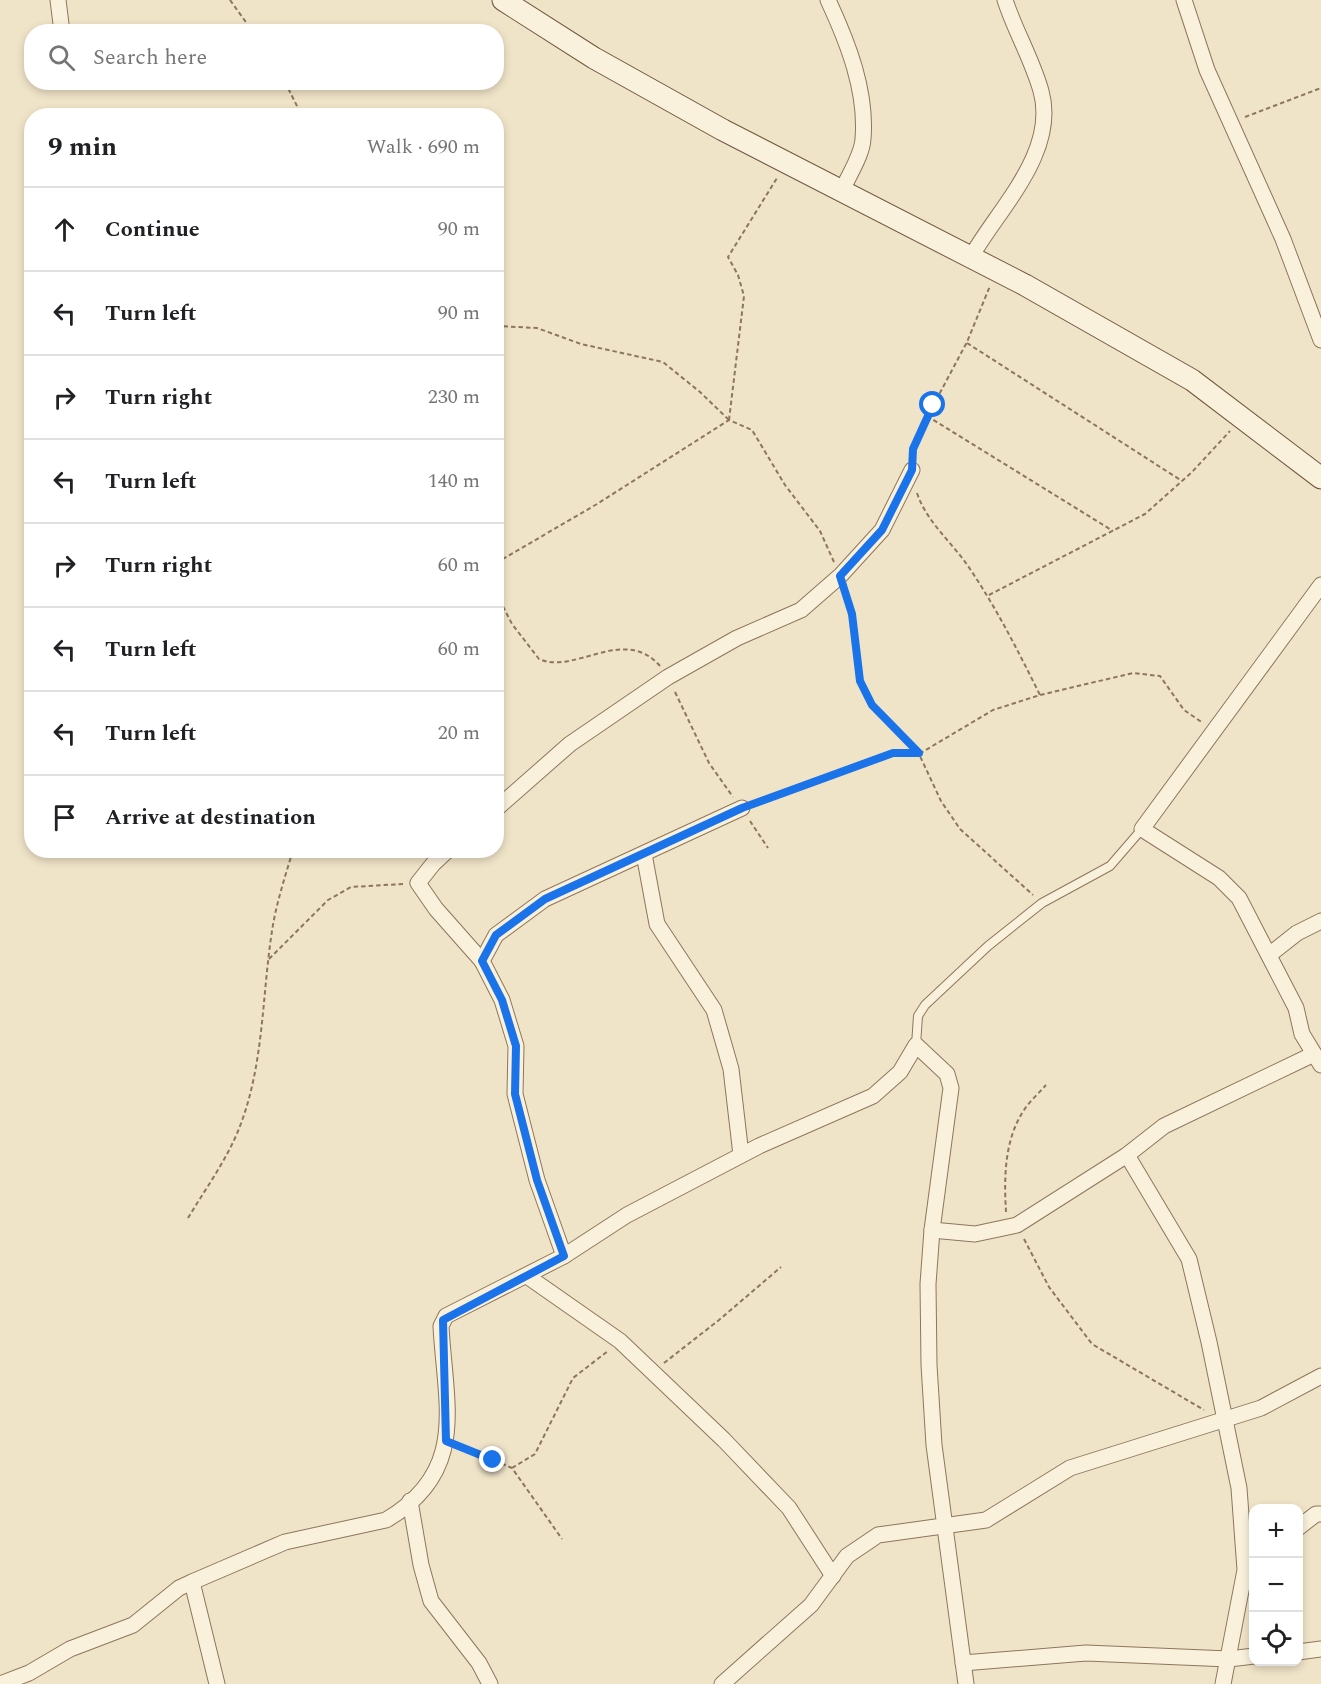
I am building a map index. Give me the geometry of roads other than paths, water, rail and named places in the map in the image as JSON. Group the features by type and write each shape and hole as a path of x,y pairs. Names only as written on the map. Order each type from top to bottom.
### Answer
{"main road":[{"path":"508,2 594,58 787,163 971,256 1191,380 1321,478"}],"street":[{"path":"58,0 61,24"},
{"path":"828,0 843,34 859,82 863,141 842,191"},
{"path":"971,256 1032,162 1037,151 1044,110 1041,92 1005,0"},
{"path":"1184,0 1207,70 1283,239 1321,340"},
{"path":"504,802 570,744 668,677 737,638 801,610 840,576 882,530 912,470"},
{"path":"932,1230 975,1234 1012,1226 1128,1155 1164,1126 1317,1059 1302,1034 1296,1008 1239,898 1219,878 1142,829 1321,585"},
{"path":"482,961 496,935 545,899 742,808"},
{"path":"644,854 657,924 714,1010 731,1069 741,1155"},
{"path":"439,858 418,883 436,909 482,961 502,1000 516,1046 515,1094 537,1180 564,1256"},
{"path":"1269,955 1297,933 1321,921"},
{"path":"0,1684 29,1673 70,1649 133,1625 179,1588 285,1542 386,1520 410,1501 436,1471 446,1441 443,1320 564,1256 627,1215 741,1155 873,1096 900,1072 916,1045 947,1074 951,1088 932,1230 928,1284 929,1365 934,1445 966,1684"},
{"path":"1128,1155 1188,1258 1239,1488 1249,1567 1223,1684"},
{"path":"527,1276 620,1341 652,1372 789,1508 833,1576"},
{"path":"722,1684 812,1605 847,1556 878,1535 986,1520 1070,1468 1261,1408 1321,1376"},
{"path":"410,1501 421,1564 432,1601 479,1663 489,1684"},
{"path":"1303,1525 1317,1514 1321,1514"},
{"path":"192,1582 217,1684"},
{"path":"1303,1651 1321,1649"},
{"path":"963,1663 1086,1653 1229,1659 1249,1657"}],"lane":[{"path":"916,1045 918,1016 925,1005 988,946 1042,903 1110,866 1142,829"}]}
